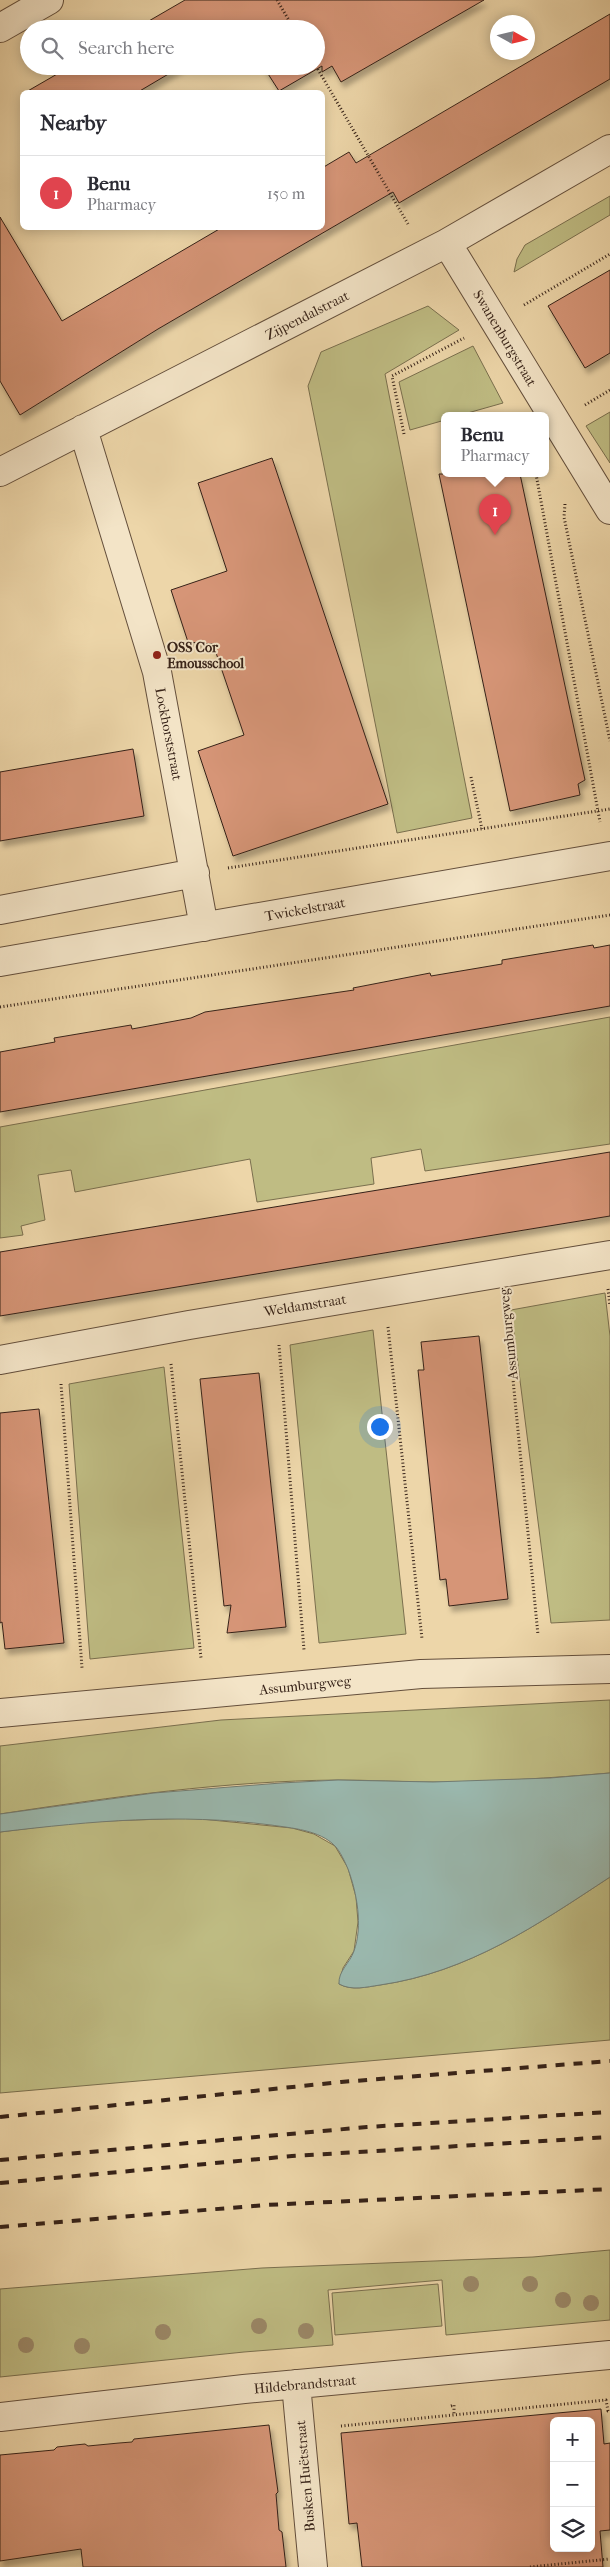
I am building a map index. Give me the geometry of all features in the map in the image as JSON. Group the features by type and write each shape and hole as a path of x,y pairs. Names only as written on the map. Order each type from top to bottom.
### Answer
{"street":[{"path":"0,28 49,0"},
{"name":"Zijpendalstraat","path":"0,472 437,249 610,149"},
{"name":"Swanenburgstraat","path":"437,249 548,412"},
{"name":"Swanenburgstraat","path":"549,414 587,470 610,510"},
{"name":"Lockhorststraat","path":"83,429 157,672 204,927"},
{"name":"Twickelstraat","path":"0,962 608,856"},
{"path":"0,910 195,873"},
{"name":"Weldamstraat","path":"0,1360 189,1324 610,1255"},
{"name":"Assumburgweg","path":"0,1713 421,1674 610,1668"},
{"name":"Hildebrandstraat","path":"0,2417 296,2384 610,2355"},
{"name":"Busken Huëtstraat","path":"296,2384 313,2567"}],"path":[{"path":"277,0 289,20"},
{"path":"322,75 437,249"},
{"path":"587,470 566,496 564,517 610,741"},
{"path":"537,477 597,811 608,856"},
{"path":"471,778 482,829"},
{"path":"195,873 610,809"},
{"path":"0,1007 610,914"},
{"name":"Assumburgweg","path":"501,1272 538,1635"},
{"path":"388,1322 422,1641"},
{"path":"279,1342 304,1650"},
{"path":"170,1358 201,1658"},
{"path":"61,1376 82,1668"},
{"path":"341,2426 606,2400 608,2411 610,2411"},
{"path":"454,2405 454,2415"},
{"path":"530,2567 610,2559"}],"shaded area":[{"path":"610,196 610,215 514,272 517,259 525,245"},
{"path":"428,306 459,330 385,374 472,818 397,833 308,386 321,352"},
{"path":"473,346 503,403 471,412 441,412 441,421 410,430 399,382"},
{"path":"610,412 610,463 586,426"},
{"path":"610,1017 610,1144 425,1171 421,1149 371,1158 374,1184 257,1202 250,1159 75,1192 71,1170 38,1175 45,1220 21,1226 23,1235 0,1238 0,1127"},
{"path":"605,1293 610,1336 610,1620 551,1623 511,1310"},
{"path":"373,1330 406,1634 319,1643 290,1345"},
{"path":"164,1367 194,1648 90,1659 69,1384"},
{"path":"610,1700 610,1773 477,1781 338,1780 253,1783 126,1796 0,1814 0,1746 221,1720"},
{"path":"191,1818 292,1828 314,1834 335,1846 348,1868 356,1897 358,1922 354,1951 343,1968 339,1984 354,1988 412,1979 473,1958 529,1929 610,1877 610,2040 0,2093 0,1832 80,1822"},
{"path":"610,2250 610,2320 446,2335 442,2280 328,2290 333,2345 244,2352 0,2377 0,2289 262,2268 533,2257"},
{"path":"438,2284 442,2326 335,2335 332,2293"}],"water":[{"path":"610,1773 610,1877 529,1929 473,1958 412,1979 354,1988 339,1984 339,1979 354,1951 357,1941 358,1910 356,1899 348,1869 339,1851 321,1836 287,1827 203,1819 102,1822 0,1832 0,1814 154,1793 338,1780 433,1782 550,1778"}],"building":[{"path":"185,0 484,0 341,82 332,66 325,70 325,20 151,20"},
{"path":"610,14 610,79 399,203 393,192 158,329 20,415 0,381 0,217 62,321 218,230 325,230 325,166 349,152 356,163 532,60 535,60 535,58"},
{"path":"55,75 167,75 141,90 29,90"},
{"path":"269,75 307,75 281,90 278,90"},
{"path":"610,270 610,353 585,368 548,306"},
{"path":"272,458 388,804 233,856 198,751 244,735 213,644 188,642 171,590 227,571 198,483"},
{"path":"439,474 441,474 441,477 521,477 585,780 578,784 580,795 510,811"},
{"path":"133,749 144,816 0,841 0,772"},
{"path":"593,945 594,948 610,945 610,1006 0,1112 0,1052 55,1042 54,1038 131,1025 132,1029 191,1018 205,1012 354,990 353,988 430,973 431,976 502,964 502,960"},
{"path":"610,1152 610,1216 0,1316 0,1252"},
{"path":"479,1336 508,1599 449,1606 446,1579 440,1580 418,1370 424,1370 421,1342"},
{"path":"259,1373 286,1627 227,1633 231,1605 224,1606 200,1379"},
{"path":"39,1409 64,1643 5,1649 2,1622 0,1623 0,1413"},
{"path":"601,2409 604,2444 610,2443 610,2530 600,2531 603,2567 362,2567 357,2523 349,2524 341,2433"},
{"path":"269,2425 278,2492 276,2494 279,2530 282,2532 286,2567 83,2567 81,2549 0,2561 0,2455 54,2450 57,2447 85,2444 88,2446 132,2442 134,2439"}],"railway":[{"path":"0,2117 341,2082 610,2061"},
{"path":"0,2160 367,2127 610,2112"},
{"path":"0,2183 292,2156 610,2137"},
{"path":"0,2227 265,2205 610,2189"}],"place":[{"name":"Benu","path":"495,535"},
{"name":"OSS Cor Emousschool","path":"157,655"}]}
